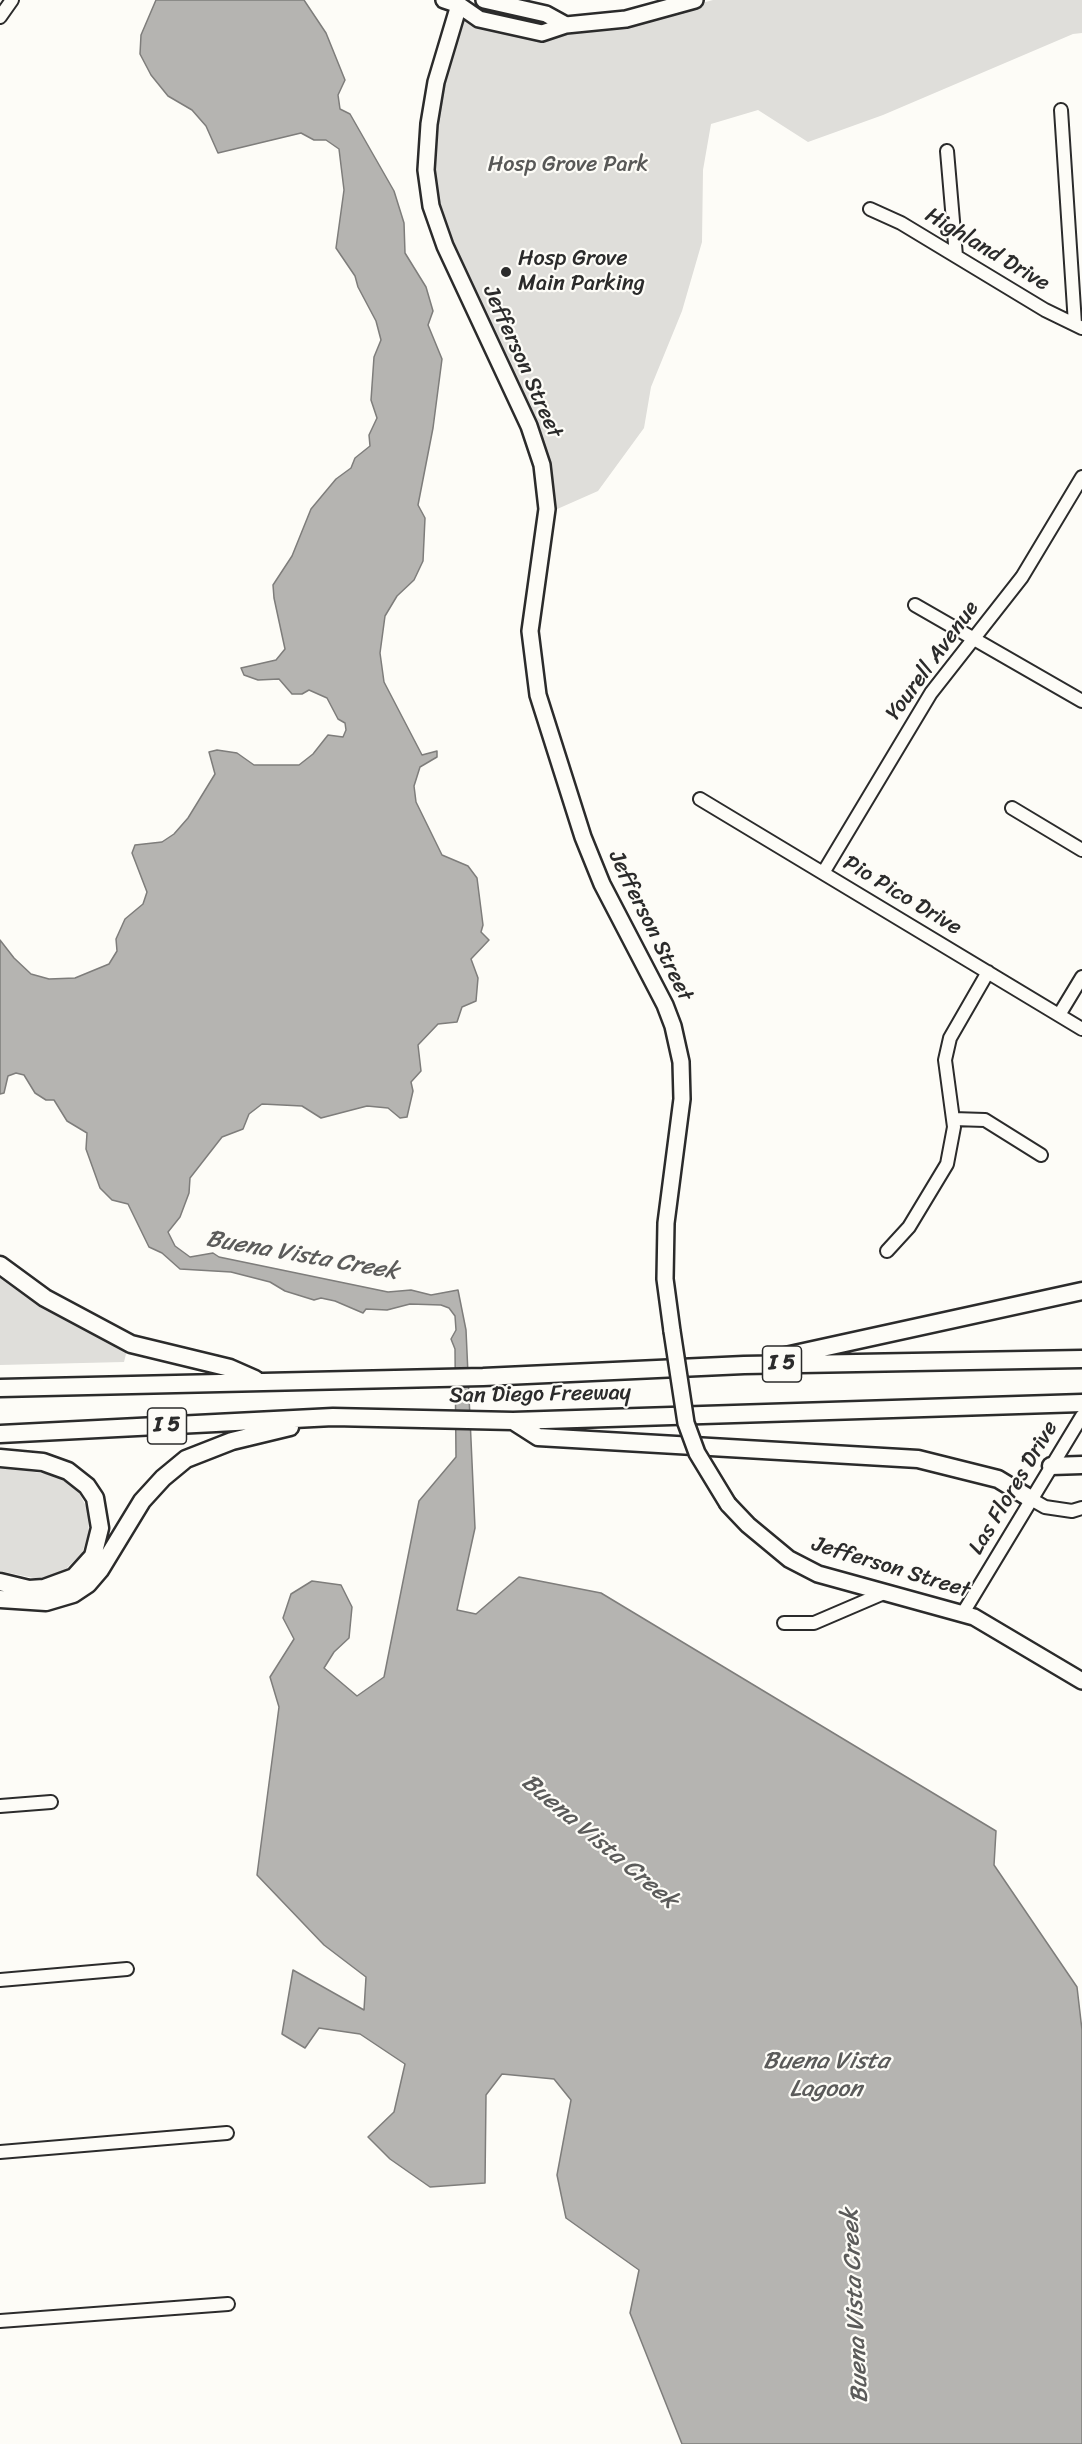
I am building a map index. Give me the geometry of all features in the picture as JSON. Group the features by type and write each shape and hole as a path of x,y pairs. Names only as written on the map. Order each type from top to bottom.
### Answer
{"highway":[{"path":"0,1265 45,1298 131,1344 230,1368 261,1381"},
{"path":"744,1365 1082,1291"},
{"name":"San Diego Freeway","path":"0,1388 483,1377 744,1365 1082,1359"},
{"name":"San Diego Freeway","path":"0,1434 333,1417 513,1421 1082,1403"},
{"path":"0,1599 31,1603 59,1600 88,1584 100,1570 142,1501 163,1478 186,1459 232,1441 333,1417"},
{"path":"513,1421 538,1437 918,1459 998,1479 1031,1499"},
{"path":"0,1458 43,1462 68,1471 87,1486 95,1498 100,1528 93,1556 74,1577 44,1588 29,1589 0,1582"},
{"path":"1051,1466 1082,1465"}],"main road":[{"path":"451,3 482,0 546,14 566,25"},
{"path":"451,3 478,19 524,31 542,33 566,25 626,19 695,0"},
{"name":"Jefferson Street","path":"451,3 429,124 426,170 431,206 444,246 529,426 542,465 547,509 530,631 538,695 583,837 602,884 665,1005 681,1062 682,1099 666,1223 665,1279 686,1423 697,1453 728,1504 748,1525 789,1559 818,1574 963,1613 1082,1681"}],"street":[{"path":"0,17 12,0"},
{"path":"1061,110 1078,326"},
{"path":"947,151 956,256"},
{"name":"Highland Drive","path":"870,209 901,223 1045,310 1078,326"},
{"name":"Yourell Avenue","path":"823,873 931,693 973,636 1022,577 1082,477"},
{"path":"915,605 973,636 1082,701"},
{"name":"Pio Pico Drive","path":"700,799 1082,1029"},
{"path":"1012,808 1082,850"},
{"path":"887,1251 909,1227 947,1164 954,1127 945,1060 950,1038 988,972"},
{"path":"1059,1015 1082,977"},
{"path":"953,1119 985,1120 1041,1155"},
{"name":"Las Flores Drive","path":"963,1613 1082,1416"},
{"path":"1031,1499 1045,1507 1072,1511 1082,1509"},
{"path":"784,1623 814,1623 884,1593"},
{"path":"0,1806 51,1802"},
{"path":"0,1980 127,1969"},
{"path":"0,2152 227,2133"},
{"path":"0,2321 228,2304"}],"green space":[{"name":"Hosp Grove Park","path":"713,0 1082,0 1082,33 1073,34 883,115 808,142 758,110 711,124 703,170 702,242 682,311 651,387 644,428 598,491 555,510 549,465 448,240 435,195 432,156 443,74 462,12 544,29 625,24"},
{"path":"0,1275 17,1290 52,1312 127,1350 124,1362 0,1365"},
{"path":"0,1466 57,1476 78,1491 87,1508 89,1532 82,1553 66,1569 53,1576 38,1579 0,1571"}],"water":[{"name":"Buena Vista Lagoon","path":"156,0 304,0 326,33 345,80 338,95 340,109 350,114 394,191 404,223 405,253 426,287 433,311 428,325 442,359 433,428 418,505 425,518 423,561 414,580 397,596 385,616 380,653 384,682 422,755 437,751 437,757 420,767 414,786 416,802 442,855 468,866 477,878 483,925 481,932 489,940 471,959 478,978 476,1001 462,1007 457,1022 438,1024 418,1045 421,1071 411,1082 413,1091 407,1117 400,1118 388,1108 367,1106 321,1118 302,1106 262,1104 249,1114 243,1129 222,1137 190,1178 189,1193 180,1217 168,1232 175,1246 190,1257 213,1253 219,1257 388,1292 411,1290 431,1295 458,1290 466,1330 475,1528 457,1610 476,1614 519,1577 601,1593 996,1831 994,1865 1077,1987 1082,2030 1082,2444 682,2444 630,2313 639,2270 566,2218 557,2175 571,2100 554,2079 502,2074 486,2095 485,2183 430,2187 390,2159 368,2137 394,2112 405,2064 360,2034 319,2028 305,2048 282,2034 293,1970 364,2010 366,1977 324,1945 257,1875 279,1707 270,1677 294,1639 283,1618 291,1594 312,1581 341,1585 352,1607 349,1638 334,1652 324,1668 357,1696 384,1677 419,1501 456,1457 455,1349 451,1339 456,1330 455,1316 449,1308 441,1305 410,1304 387,1310 366,1309 363,1313 335,1301 321,1298 314,1300 285,1291 270,1282 231,1272 180,1269 162,1253 149,1247 128,1204 112,1200 100,1188 86,1149 87,1133 67,1121 54,1100 46,1100 35,1093 24,1075 16,1073 8,1076 4,1093 0,1094 0,940 31,974 49,979 75,978 109,964 117,951 116,939 125,919 143,904 147,892 132,853 135,845 162,842 174,834 188,818 215,774 209,752 217,750 237,753 254,765 299,765 313,754 328,735 343,737 346,730 345,723 338,719 327,698 309,690 302,694 292,694 279,679 258,680 244,675 241,668 276,660 285,649 273,585 292,556 311,509 336,479 351,468 355,458 370,446 369,435 377,418 371,400 374,357 381,340 376,321 358,287 355,276 336,248 344,190 339,149 326,140 314,140 301,133 218,153 206,126 192,110 168,96 151,75 140,54 141,35"}],"place":[{"name":"Hosp Grove Main Parking","path":"506,272"}],"water label":[{"name":"Buena Vista Creek","path":"302,1256"},
{"name":"Buena Vista Creek","path":"599,1842"},
{"name":"Buena Vista Creek","path":"856,2306"}]}
